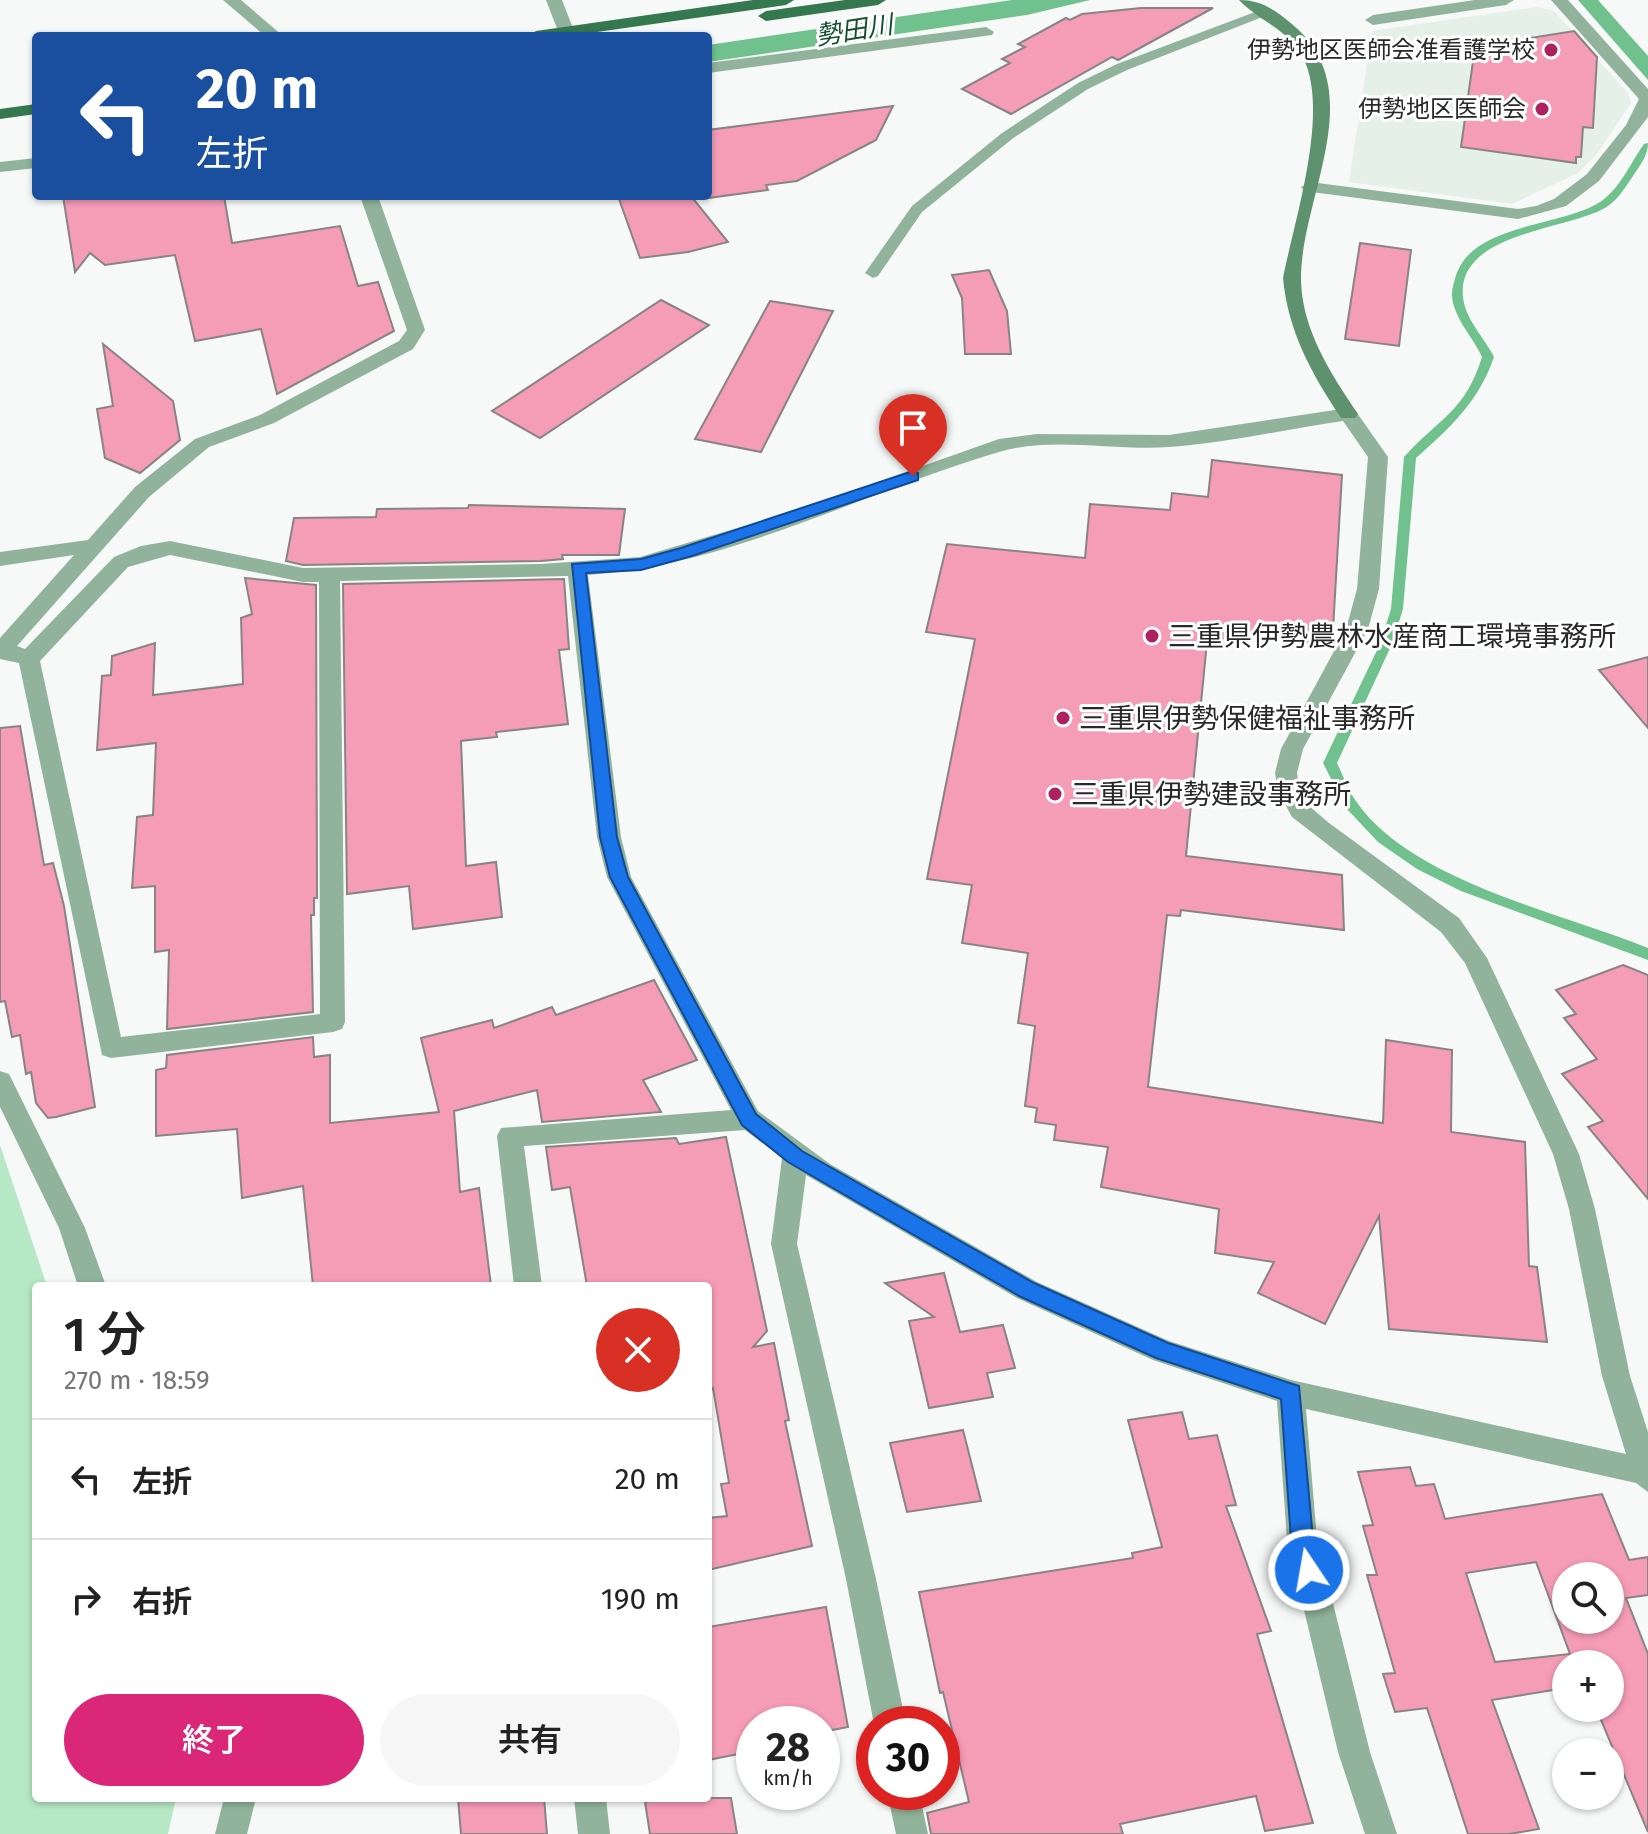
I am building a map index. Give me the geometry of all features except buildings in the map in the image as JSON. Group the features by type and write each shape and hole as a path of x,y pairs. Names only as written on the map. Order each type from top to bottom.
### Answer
{"main road":[{"path":"579,32 786,0"},
{"path":"659,32 878,0"},
{"path":"0,114 32,110"},
{"path":"0,129 32,125"}],"street":[{"path":"231,0 270,32"},
{"path":"554,0 565,32"},
{"path":"1247,0 1268,12 1296,35 1322,79 1324,115 1292,278 1293,299 1307,348 1378,457 1368,589 1357,629 1292,749 1286,773 1289,791 1300,811 1321,829 1450,925 1475,958 1566,1154 1582,1209 1616,1376 1647,1475"},
{"path":"1373,20 1506,0"},
{"path":"1310,187 1533,213 1553,206 1601,173 1645,109 1648,98 1559,0"},
{"path":"712,67 986,32"},
{"path":"0,167 32,163"},
{"path":"29,659 2,650 142,492 202,443 267,419 406,345 416,330 370,200"},
{"path":"29,659 121,562 148,551 170,548 303,575 641,564 709,546 999,445 1037,440 1169,441 1348,414"},
{"path":"0,559 93,546"},
{"path":"577,568 609,837 619,877 749,1119 795,1156 1027,1290 1163,1351 1291,1393 1647,1475"},
{"path":"29,659 111,1048 333,1022 329,572"},
{"path":"0,1081 72,1228 91,1282"},
{"path":"528,1282 510,1136 749,1119"},
{"path":"795,1156 784,1244 861,1579 886,1706"},
{"path":"1291,1393 1302,1539 1354,1752 1381,1834"},
{"path":"231,1834 239,1802"},
{"path":"590,1802 594,1834"},
{"path":"907,1810 912,1834"}],"lane":[{"path":"873,273 917,209 1020,127 1083,86 1122,67 1268,12"}],"shaded area":[{"path":"1537,7 1554,11 1627,92 1631,103 1597,154 1578,173 1512,204 1349,182 1372,31"},
{"path":"0,1145 46,1282 32,1282 32,1802 175,1802 168,1834 0,1834"}],"water":[{"name":"勢田川","path":"1012,0 1090,0 1027,15 712,61 712,44"},
{"path":"1578,0 1598,0 1648,56 1648,80"}],"waterway":[{"path":"1648,146 1621,186 1603,205 1494,242 1475,254 1462,270 1457,291 1460,309 1488,357 1476,388 1458,413 1410,457 1397,609 1386,644 1330,763 1351,805 1382,838 1422,865 1466,887 1648,954"}],"place":[{"name":"伊勢地区医師会准看護学校","path":"1551,50"},
{"name":"伊勢地区医師会","path":"1542,109"},
{"name":"三重県伊勢農林水産商工環境事務所","path":"1152,636"},
{"name":"三重県伊勢保健福祉事務所","path":"1063,718"},
{"name":"三重県伊勢建設事務所","path":"1055,794"}],"route":[{"path":"913,476 709,546 641,564 577,568 609,837 619,877 749,1119 795,1156 1027,1290 1163,1351 1291,1393 1302,1539 1309,1570"}]}
